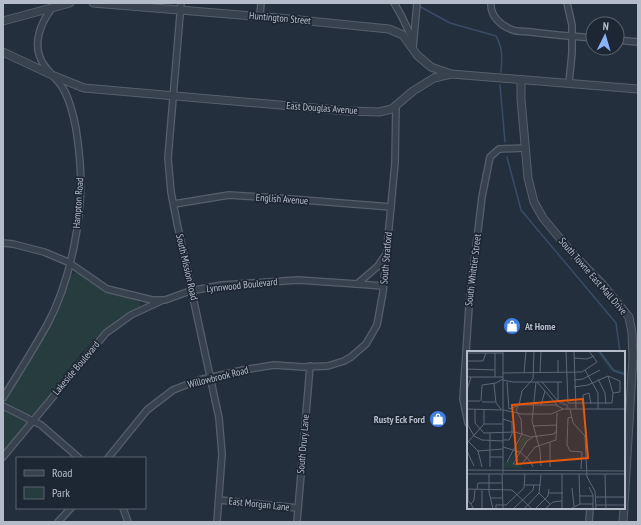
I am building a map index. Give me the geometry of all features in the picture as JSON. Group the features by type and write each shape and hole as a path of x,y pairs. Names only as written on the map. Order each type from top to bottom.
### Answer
{"street":[{"path":"3,21 70,3"},
{"name":"Huntington Street","path":"93,3 180,6 389,29 403,35 417,54 431,67 451,74"},
{"path":"260,16 261,3"},
{"path":"394,3 401,14 413,40"},
{"path":"412,48 417,3"},
{"path":"491,3 491,10 494,17 513,30 585,37"},
{"path":"567,3 572,25 569,83"},
{"name":"South Mission Road","path":"180,6 168,158 174,204 219,418 222,454 217,522"},
{"name":"Hampton Road","path":"3,398 47,324 62,291 70,264 79,211 80,164 75,126 64,91 54,76 44,66 37,47 39,31 44,17 53,7"},
{"path":"625,40 638,41"},
{"name":"East Douglas Avenue","path":"3,52 54,76 84,88 348,111 379,112 392,109 414,91 434,78 451,74 638,89"},
{"name":"South Towne East Mall Drive","path":"521,80 521,99 528,178 534,202 543,218 572,253 603,285 629,317 632,333 633,357 625,490"},
{"name":"South Stratford","path":"310,366 328,366 351,357 366,344 377,325 383,286 391,207 396,105"},
{"name":"South Whittier Street","path":"467,418 463,399 468,306 482,197 490,156 499,149 525,148"},
{"name":"English Avenue","path":"174,204 229,195 391,207"},
{"name":"Lynnwood Boulevard","path":"3,243 44,252 70,264 107,289 152,300 165,300 192,291 222,285 298,280 383,286"},
{"path":"357,284 378,266 386,253"},
{"name":"Lakeside Boulevard","path":"3,457 106,333 131,315 148,306 165,300"},
{"name":"Willowbrook Road","path":"109,457 146,410 173,390 199,380 243,370 274,365 310,366"},
{"name":"South Drury Lane","path":"297,522 310,366"},
{"path":"3,406 46,429 78,457"},
{"name":"East Morgan Lane","path":"219,500 298,508"},
{"path":"58,522 70,509"},
{"path":"123,509 128,522"},
{"path":"589,522 590,509"},
{"name":"South Towne East Mall Drive","path":"623,522 624,509"}],"green space":[{"path":"78,273 108,292 139,300 140,307 105,330 83,351 34,415 26,415 13,409 6,403 5,400 44,335 68,277"},
{"path":"3,408 25,419 26,424 3,454"}],"waterway":[{"path":"419,6 450,23 496,36 501,49 501,72"},
{"path":"500,85 505,142"},
{"path":"507,157 521,210 616,323 620,351"}],"place":[{"name":"At Home","path":"512,326"},
{"name":"Rusty Eck Ford","path":"438,419"}]}
